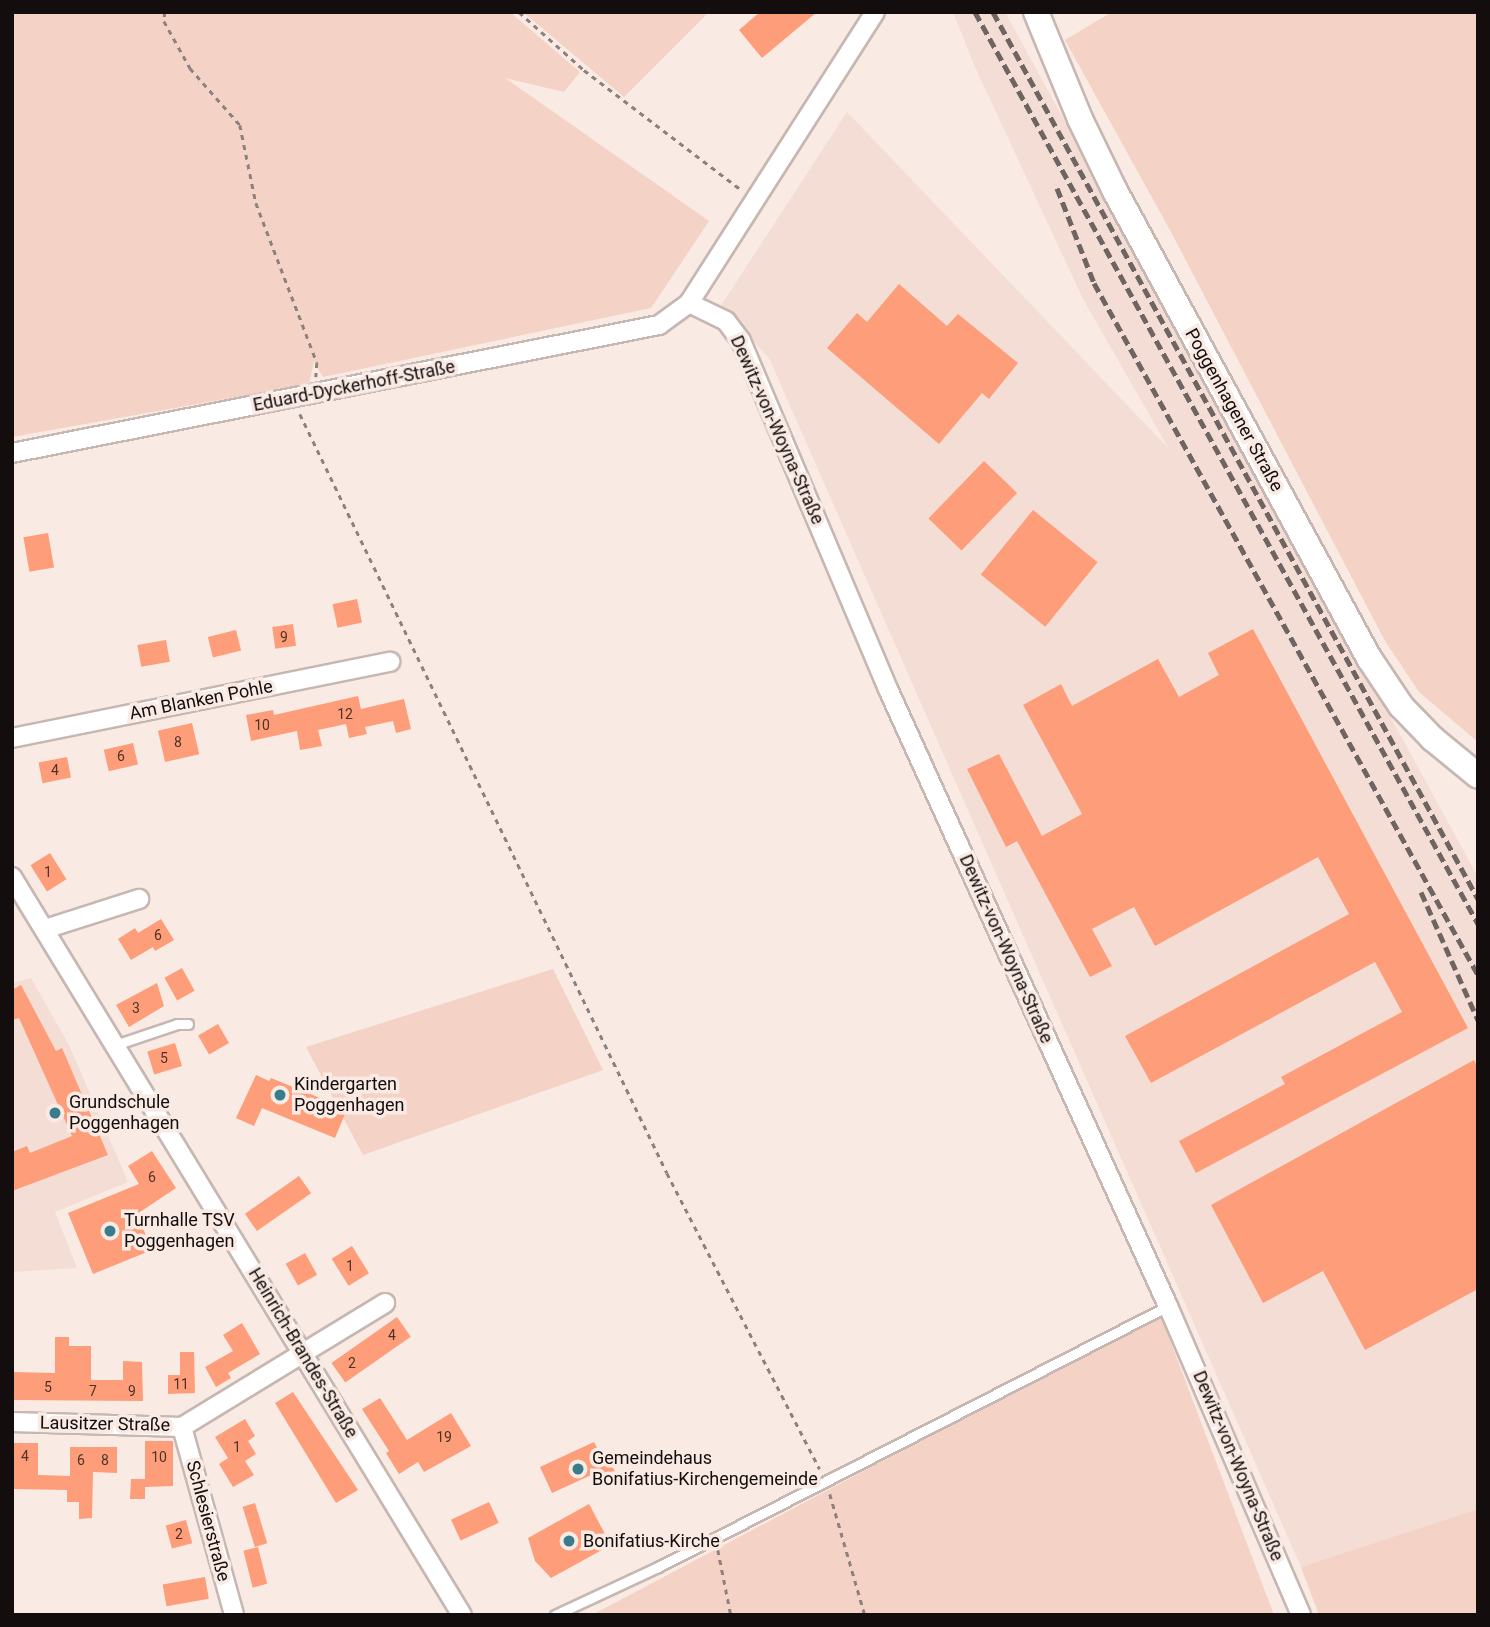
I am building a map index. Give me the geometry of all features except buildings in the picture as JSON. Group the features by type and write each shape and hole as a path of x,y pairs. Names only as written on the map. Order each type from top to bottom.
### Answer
{"street":[{"path":"689,303 874,12"},
{"name":"Poggenhagener Straße","path":"1036,12 1080,119 1115,191 1369,658 1401,706 1433,739 1478,776"},
{"name":"Eduard-Dyckerhoff-Straße","path":"12,453 660,325 689,303"},
{"name":"Dewitz-von-Woyna-Straße","path":"689,303 726,321 741,341 888,689 1168,1306 1301,1615"},
{"name":"Am Blanken Pohle","path":"12,738 390,662"},
{"name":"Heinrich-Brandes-Straße","path":"12,877 463,1615"},
{"path":"45,929 139,899"},
{"name":"Lausitzer Straße","path":"12,1422 182,1427 385,1303"},
{"name":"Schlesierstraße","path":"182,1427 234,1615"}],"lane":[{"path":"116,1045 177,1024 188,1024"},
{"path":"555,1615 715,1537 1168,1306"}],"path":[{"path":"165,12 163,22 190,68 240,125 256,203 317,363 314,394"},
{"path":"519,12 584,69 753,199"},
{"path":"292,399 667,1173 826,1480 865,1615"},
{"path":"715,1537 731,1615"}],"shaded area":[{"path":"12,12 510,12 580,72 564,92 505,78 709,221 651,308 323,377 314,362 309,384 12,437"},
{"path":"523,12 709,12 624,97"},
{"path":"953,12 1005,12 1478,877 1478,1509 1301,1567 769,358 720,307 847,112 1169,449 1083,299 975,67"},
{"path":"1112,12 1478,12 1478,742 1419,692 1385,641 1171,232 1065,40"},
{"path":"553,969 603,1070 363,1155 306,1047"},
{"name":"Grundschule Poggenhagen","path":"31,978 69,1045 128,1182 55,1212 77,1268 12,1272 12,983"},
{"path":"1160,1314 1274,1615 592,1615"},
{"path":"1478,1509 1478,1615 1319,1615 1301,1567"}],"railway":[{"path":"975,12 1478,924"},
{"path":"993,12 1478,899"},
{"path":"1057,188 1094,283 1478,975"},
{"path":"1421,892 1478,1020"}],"place":[{"name":"Kindergarten Poggenhagen","path":"280,1095"},
{"name":"Grundschule Poggenhagen","path":"55,1113"},
{"name":"Turnhalle TSV Poggenhagen","path":"110,1231"},
{"name":"Gemeindehaus Bonifatius-Kirchengemeinde","path":"578,1469"},
{"name":"Bonifatius-Kirche","path":"569,1541"}]}
